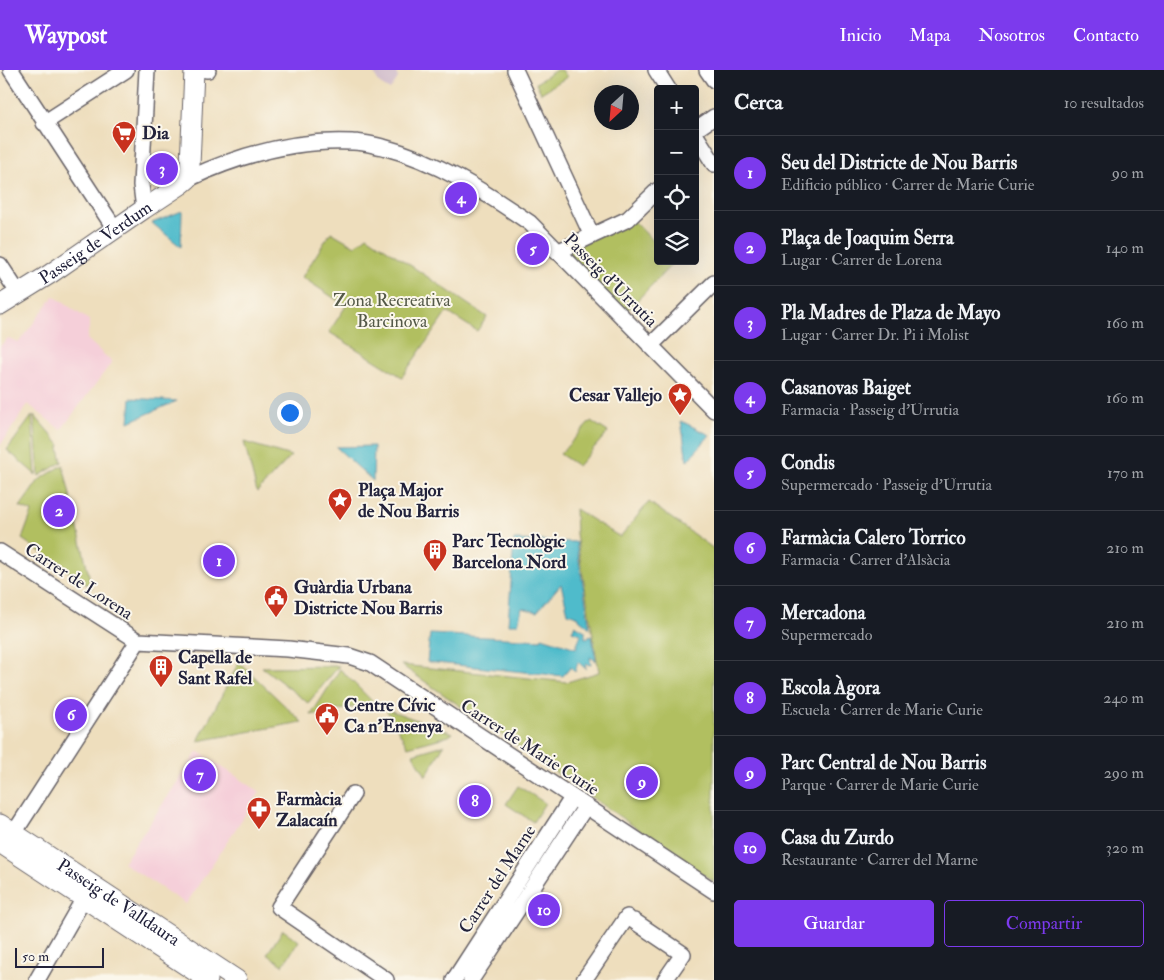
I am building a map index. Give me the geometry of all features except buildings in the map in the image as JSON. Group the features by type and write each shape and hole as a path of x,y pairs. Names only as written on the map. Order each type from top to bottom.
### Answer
{"main road":[{"path":"188,179 194,70"},
{"name":"Passeig de Verdum","path":"0,305 188,179"},
{"name":"Passeig de Valldaura","path":"5,837 84,898 208,980"},
{"name":"Passeig de Valldaura","path":"5,837 237,980"}],"street":[{"path":"11,70 115,229"},
{"path":"44,123 126,70"},
{"path":"144,209 142,185 147,70"},
{"path":"515,70 592,236"},
{"path":"656,70 665,85"},
{"path":"708,70 714,80"},
{"path":"699,138 714,117"},
{"name":"Passeig d'Urrutia","path":"188,179 252,153 280,147 332,142 370,144 396,151 438,167 496,199 530,223 714,410"},
{"path":"699,144 714,164"},
{"path":"557,252 628,219 654,194"},
{"path":"0,265 19,294"},
{"path":"650,346 714,283"},
{"name":"Carrer de Lorena","path":"0,552 138,641"},
{"path":"5,837 138,641"},
{"name":"Carrer de Marie Curie","path":"138,641 288,649 349,656 370,663 714,891"},
{"path":"353,794 279,907 386,980"},
{"name":"Carrer del Marne","path":"454,980 579,802"},
{"name":"Carrer del Marne","path":"471,980 579,802"},
{"path":"37,980 84,898"},
{"path":"584,980 631,919 683,954 666,980"}],"shaded area":[{"path":"372,70 395,70 398,78 390,90 380,84"},
{"path":"54,296 90,321 87,339 112,362 61,430 28,404 0,446 0,346 8,338 19,342"},
{"path":"198,751 260,792 186,904 123,863"}],"green space":[{"path":"556,70 562,70 567,77 541,93 536,83"},
{"path":"630,217 654,242 654,265 671,265 621,317 557,252"},
{"name":"Zona Recreativa Barcinova","path":"331,232 355,246 367,236 487,317 477,331 447,312 402,377 329,332 346,306 302,277"},
{"path":"34,415 60,445 62,462 39,476"},
{"path":"32,416 36,475 7,450"},
{"path":"591,421 608,432 578,466 560,454"},
{"path":"244,442 291,456 257,492"},
{"path":"63,465 92,588 22,539 32,512 20,507 39,480"},
{"path":"649,502 714,549 714,882 401,665 567,682 599,672 576,534 575,509 620,537"},
{"path":"239,662 302,722 198,741 200,737"},
{"path":"338,666 308,703 262,667"},
{"path":"340,669 379,708 367,711 366,705 311,715"},
{"path":"386,709 453,733 449,736 408,747"},
{"path":"444,745 426,776 413,754"},
{"path":"518,786 545,803 533,822 506,804"},
{"path":"283,930 299,941 283,965 267,954"}],"water":[{"path":"182,211 181,247 152,223"},
{"path":"131,398 177,401 129,422"},
{"path":"681,421 710,435 687,461"},
{"path":"374,446 373,481 336,447"},
{"path":"514,540 576,542 590,628 579,617 568,613 561,584 537,612 522,608 518,624 508,624"},
{"path":"575,625 585,631 585,638 592,636 596,661 590,657 591,665 585,664 586,669 578,662 575,672 571,667 563,676 427,662 430,634 541,640 542,637 576,648 581,634 572,631"}],"place":[{"name":"Dia","path":"124,154"},
{"name":"Pla Madres de Plaza de Mayo","path":"162,169"},
{"name":"Casanovas Baiget","path":"461,198"},
{"name":"Condis","path":"533,249"},
{"name":"Cesar Vallejo","path":"680,416"},
{"name":"Plaça de Joaquim Serra","path":"59,511"},
{"name":"Plaça Major de Nou Barris","path":"340,521"},
{"name":"Seu del Districte de Nou Barris","path":"219,561"},
{"name":"Parc Tecnològic Barcelona Nord","path":"435,572"},
{"name":"Guàrdia Urbana Districte Nou Barris","path":"276,618"},
{"name":"Capella de Sant Rafel","path":"161,688"},
{"name":"Farmàcia Calero Torrico","path":"71,715"},
{"name":"Centre Cívic Ca n'Ensenya","path":"327,736"},
{"name":"Mercadona","path":"200,775"},
{"name":"Parc Central de Nou Barris","path":"642,782"},
{"name":"Escola Àgora","path":"475,801"},
{"name":"Farmàcia Zalacaín","path":"259,830"},
{"name":"Casa du Zurdo","path":"544,910"}]}
